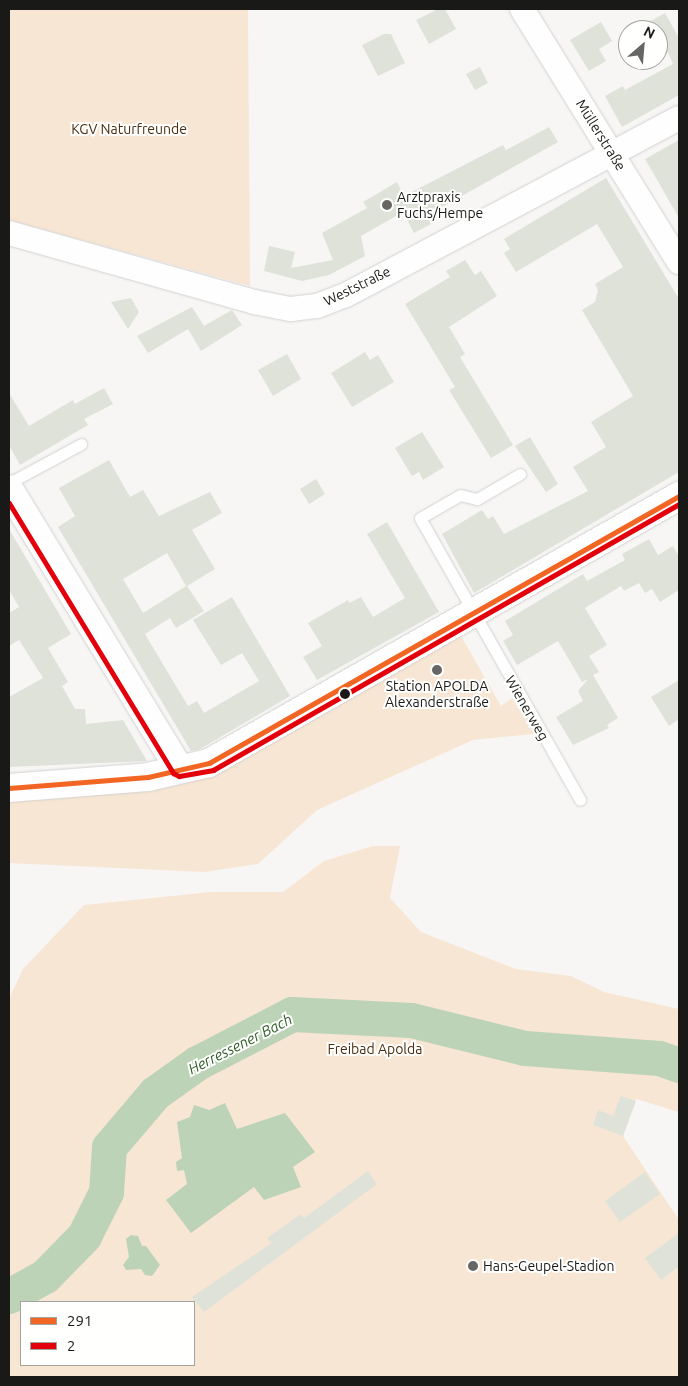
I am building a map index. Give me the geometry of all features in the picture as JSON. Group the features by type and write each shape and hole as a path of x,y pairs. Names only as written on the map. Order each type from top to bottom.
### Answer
{"street":[{"name":"Müllerstraße","path":"522,9 679,262"},
{"name":"Weststraße","path":"9,232 254,302 291,309 317,306 346,294 457,233 613,155 679,118"},
{"path":"9,490 179,769"},
{"path":"9,788 148,777 209,763 474,616 679,496"}],"lane":[{"path":"9,490 81,444"},
{"name":"Wienerweg","path":"520,474 478,499 460,494 420,518 580,800"}],"green space":[{"name":"KGV Naturfreunde","path":"9,9 248,9 250,286 9,220"},
{"path":"460,634 501,706 512,698 534,734 473,740 317,810 258,864 204,872 9,863 9,796 158,785"},
{"name":"Freibad Apolda","path":"373,846 400,846 390,898 421,932 516,969 571,976 604,992 679,1009 679,1112 636,1099 623,1136 679,1220 679,1377 9,1377 9,999 23,969 84,905 211,892 283,892 324,861"}],"shaded area":[{"path":"225,1103 237,1129 285,1113 315,1152 293,1167 301,1187 264,1200 254,1187 191,1233 166,1200 187,1184 184,1170 177,1171 176,1162 182,1158 177,1122 190,1117 194,1105 209,1110"},
{"path":"131,1235 138,1236 142,1246 146,1246 160,1265 152,1276 145,1275 141,1269 126,1270 123,1265 129,1257 126,1239"}],"building":[{"path":"438,9 445,9 456,29 429,44 416,20"},
{"path":"665,13 679,38 679,95 622,127 605,96 623,86 625,90 662,70 668,70 668,67 673,64 668,53 668,20 653,20"},
{"path":"601,22 612,41 599,49 606,61 589,71 570,40"},
{"path":"384,34 391,34 405,63 378,76 362,45"},
{"path":"480,67 488,83 475,90 466,74"},
{"path":"549,127 558,142 426,216 431,224 414,233 403,212 361,236 365,256 329,275 302,281 264,271 269,246 295,252 291,268 333,260 322,233 367,208 363,202 397,182 404,196 503,145 506,150"},
{"path":"679,140 679,218 645,159"},
{"path":"606,178 679,299 679,472 474,593 442,534 482,510 488,519 493,516 504,534 588,491 573,467 606,447 591,422 633,396 582,310 595,302 598,290 595,284 623,267 597,224 516,272 504,253 510,249 504,239"},
{"path":"465,260 475,275 481,271 497,296 449,327 465,354 460,357 513,445 491,458 449,390 455,387 405,304 450,277 446,271"},
{"path":"131,298 139,312 128,329 111,302"},
{"path":"192,307 204,326 232,310 242,325 201,351 188,329 148,353 137,336"},
{"path":"365,352 370,360 378,355 394,382 352,407 331,373"},
{"path":"287,354 301,379 273,396 258,370"},
{"path":"104,388 113,404 84,419 88,425 20,465 9,445 9,393 29,426 73,400 75,404"},
{"path":"422,432 444,467 423,480 419,472 412,476 395,448"},
{"path":"530,437 558,484 546,492 515,446"},
{"path":"109,460 130,497 143,490 159,516 210,492 222,513 192,530 215,569 187,586 204,611 176,628 170,618 145,634 188,706 197,701 204,713 259,681 242,653 221,665 193,620 232,597 290,696 200,749 191,751 58,527 75,516 59,488","holes":["167,553 186,586 143,613 123,579"]},
{"path":"316,479 325,494 309,504 300,489"},
{"path":"387,522 439,612 317,680 303,657 322,646 308,623 348,600 349,603 361,597 373,617 405,598 367,534"},
{"path":"9,529 71,634 48,648 68,682 62,686 75,709 85,709 86,724 123,720 147,761 9,767 9,697 43,678 19,640 9,646 9,613 19,607 9,590"},
{"path":"649,539 658,555 673,546 679,557 679,590 660,602 652,589 645,593 639,583 624,591 621,586 585,608 607,645 589,656 599,672 593,675 618,718 607,725 609,728 573,745 556,717 583,701 578,691 588,679 582,682 558,641 517,665 503,641 513,635 505,621 583,574 587,581 625,560 622,554"},
{"path":"679,680 679,719 669,726 651,697"},
{"path":"621,1096 636,1101 623,1136 593,1125 598,1110 613,1116"},
{"path":"368,1171 377,1184 204,1312 192,1297 272,1243 267,1238 301,1214 304,1218"},
{"path":"645,1172 660,1194 620,1222 605,1201"},
{"path":"679,1233 679,1266 661,1280 645,1258"}],"waterway":[{"name":"Herressener Bach","path":"9,1296 45,1276 84,1236 106,1192 109,1147 155,1093 197,1063 292,1014 411,1020 525,1048 659,1058 679,1065"}],"transit line":[{"name":"291","path":"9,788 148,777 209,763 679,496"},
{"name":"2","path":"9,503 173,773 179,776 213,770 679,504"}],"place":[{"name":"Arztpraxis Fuchs/Hempe","path":"387,205"},
{"name":"Station APOLDA Alexanderstraße","path":"437,670"},
{"name":"Hans-Geupel-Stadion","path":"473,1266"}]}
